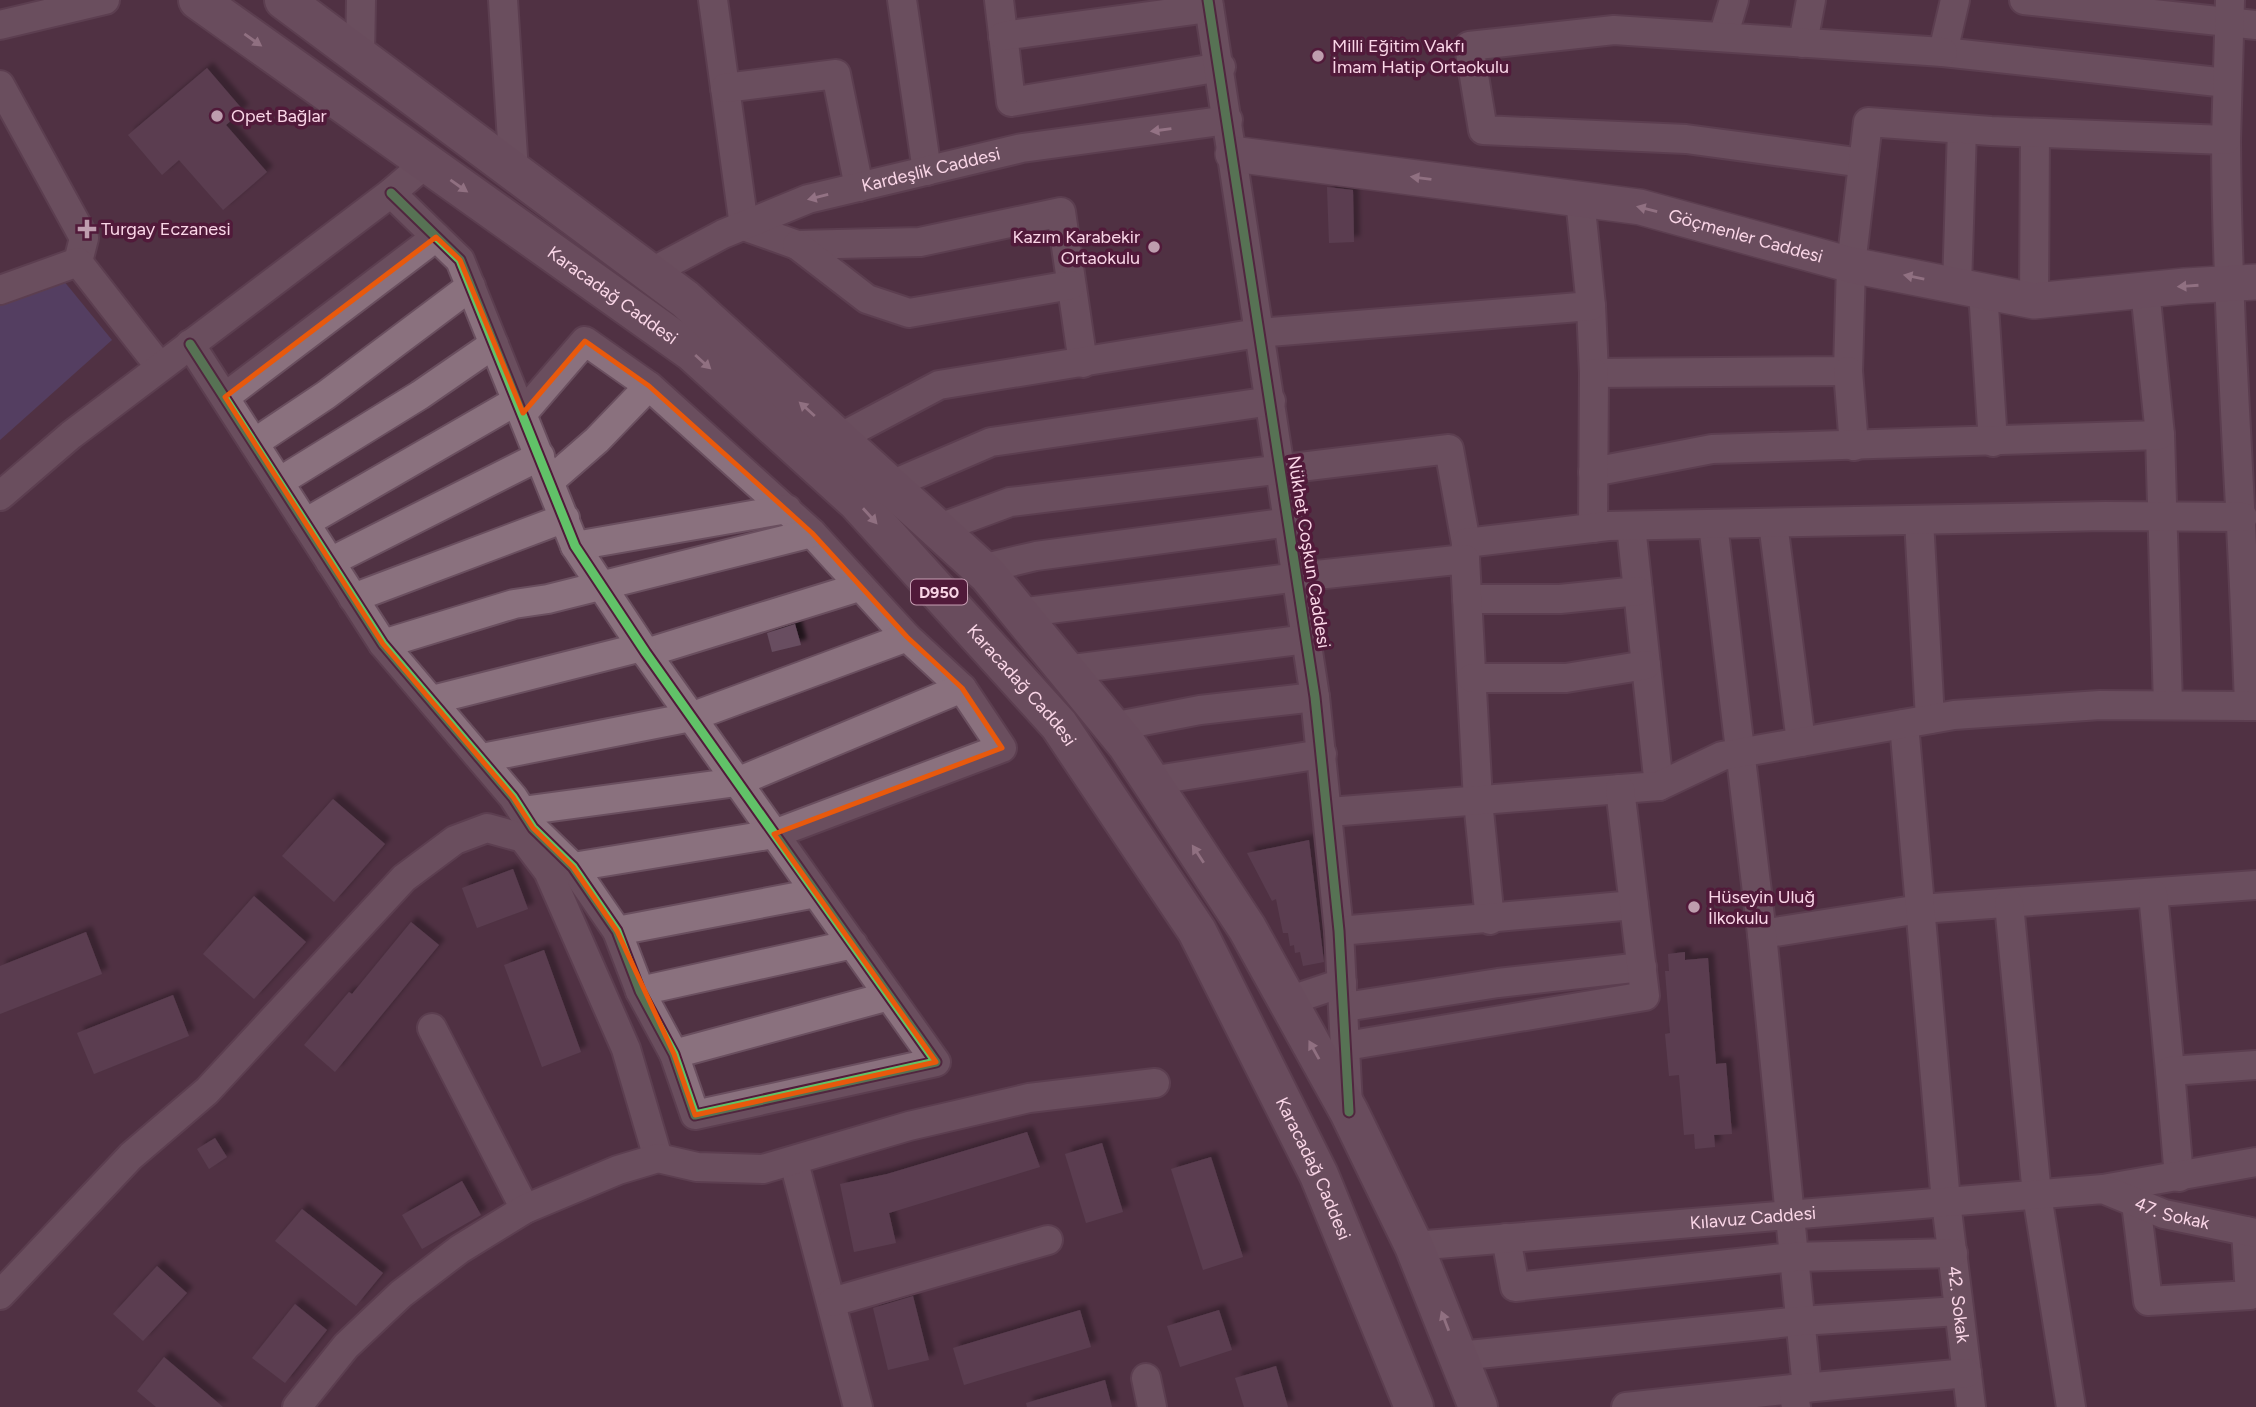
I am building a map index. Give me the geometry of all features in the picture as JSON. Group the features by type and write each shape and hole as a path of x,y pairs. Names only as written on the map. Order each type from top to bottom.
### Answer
{"highway":[{"name":"Karacadağ Caddesi","path":"198,0 692,352 857,502 1059,725 1197,931 1319,1175 1414,1407"},
{"name":"Karacadağ Caddesi","path":"284,0 685,299 981,569 1019,613 1112,727 1247,928 1349,1112 1414,1246 1478,1407"}],"main road":[{"name":"Göçmenler Caddesi","path":"1233,154 1640,207 1851,265 2034,301 2241,283"}],"street":[{"path":"0,25 105,0"},
{"path":"360,57 361,0"},
{"path":"503,0 514,172"},
{"path":"713,0 744,226 797,244 867,299 909,313 1071,285"},
{"path":"902,0 927,171"},
{"path":"999,0 1011,103 1221,67"},
{"path":"1723,37 1734,0"},
{"path":"1803,43 1811,0"},
{"path":"1944,52 1955,0"},
{"path":"1329,812 1658,786 1722,756 1917,722 2099,705 2253,706 2243,517 2241,283 2226,140 2227,83 2238,16 2024,0"},
{"path":"1003,36 1209,4"},
{"name":"Nükhet Coşkun Caddesi","path":"1209,4 1221,67 1258,333 1290,522 1315,697 1329,812 1339,931 1349,1112"},
{"path":"1863,163 1686,139 1483,130 1469,46 1614,30 1944,52 2227,83"},
{"path":"725,88 836,74 859,187"},
{"path":"0,85 84,238 78,262"},
{"name":"Kardeşlik Caddesi","path":"650,273 744,226 808,199 1022,149 1228,120"},
{"path":"1854,446 1849,371 1851,265 1868,122 2035,133 2226,140"},
{"path":"1962,129 1970,288 1993,442"},
{"path":"2034,301 2035,133"},
{"path":"0,496 71,435 391,193 426,163"},
{"path":"190,344 383,644 482,758 533,828 573,867 617,932 640,991 674,1054 695,1115 936,1062 644,650 575,546 460,260 391,193"},
{"path":"1580,199 1591,306 1594,373 1593,528"},
{"path":"797,244 920,242 1061,212 1083,363"},
{"path":"225,397 436,237"},
{"path":"1,286 78,262"},
{"path":"78,262 160,368"},
{"path":"254,443 326,395 471,286"},
{"path":"2146,290 2160,435 2168,705"},
{"path":"839,438 939,385 1258,333 1591,306"},
{"path":"305,523 521,407 585,341 649,386 812,533 907,637 962,688 1002,748 774,834 573,867"},
{"path":"279,482 494,344"},
{"path":"1594,373 1849,371"},
{"path":"330,562 545,468 597,440 649,386"},
{"path":"891,485 991,442 1271,401"},
{"path":"1593,472 1712,449 2160,435"},
{"path":"937,529 1010,502 1449,449 1465,551 1478,801 1490,920"},
{"path":"575,546 787,509"},
{"path":"1019,613 1298,576 1465,551 1593,528 1919,520 2243,517"},
{"path":"353,598 565,518"},
{"name":"42. Sokak","path":"1919,520 1917,722 1920,909 1946,1202 1971,1407"},
{"path":"981,569 1036,556 1290,522"},
{"path":"1773,523 1801,742"},
{"path":"1713,524 1762,934 1800,1321 1799,1395"},
{"path":"1631,526 1658,786"},
{"path":"383,644 514,604 548,599 812,533"},
{"path":"432,700 644,650 859,587"},
{"path":"1467,599 1560,599 1638,591"},
{"path":"482,758 691,716 907,637"},
{"path":"1065,670 1307,639"},
{"path":"1472,678 1566,678 1646,665"},
{"path":"522,811 737,782 962,688"},
{"path":"1112,727 1200,710 1315,697"},
{"path":"1150,781 1322,754"},
{"path":"1346,1046 1645,996 1620,789"},
{"path":"0,1294 131,1156 207,1091 404,878 455,839 487,828 523,838 548,871 626,1049 658,1158"},
{"path":"1762,934 1920,909 2256,885"},
{"path":"617,932 816,893"},
{"path":"2153,894 2179,1177"},
{"path":"2009,904 2036,1195 2071,1407"},
{"path":"1339,931 1490,920 1634,905"},
{"path":"640,991 853,944"},
{"path":"1288,1001 1314,989 1343,995 1498,983 1642,967"},
{"path":"674,1054 889,996"},
{"path":"432,1028 525,1209"},
{"path":"2170,1071 2256,1065"},
{"path":"296,1407 346,1346 401,1294 460,1249 525,1209 618,1170 658,1158 697,1167 750,1169 794,1162 909,1126 1029,1098 1155,1083"},
{"path":"794,1162 858,1407"},
{"name":"Kılavuz Caddesi","path":"1414,1246 2097,1190 2256,1162"},
{"name":"47. Sokak","path":"2097,1190 2164,1214 2251,1232"},
{"path":"2136,1203 2148,1300 2250,1295 2251,1232"},
{"path":"1506,1238 1515,1287 1793,1257 1952,1254"},
{"path":"832,1302 1048,1240"},
{"path":"1459,1356 1800,1321 1959,1311"},
{"path":"1626,1407 1799,1395 1967,1373"},
{"path":"1146,1378 1153,1407"}],"highlighted area":[{"path":"436,237 460,260 523,413 585,341 649,386 812,533 907,637 962,688 1002,748 774,834 936,1062 695,1115 674,1054 617,931 573,867 533,828 513,797 383,644 225,397"}],"shaded area":[{"path":"63,280 112,340 0,440 0,304"}],"building":[{"path":"207,68 243,110 226,125 267,172 223,210 179,160 162,175 128,135"},
{"path":"1327,187 1353,190 1354,242 1329,243"},
{"path":"795,624 801,645 772,652 767,633"},
{"path":"333,799 385,844 334,902 282,856"},
{"path":"1309,840 1324,962 1303,966 1300,952 1295,953 1294,945 1290,946 1288,933 1283,933 1276,899 1272,901 1247,853"},
{"path":"513,869 528,909 477,928 462,888"},
{"path":"254,896 306,942 254,999 203,954"},
{"path":"411,922 439,945 335,1072 304,1045 349,992 352,994"},
{"path":"86,932 102,974 0,1014 0,966"},
{"path":"544,950 581,1052 542,1067 504,965"},
{"path":"1685,952 1685,960 1708,958 1716,1064 1726,1063 1732,1134 1714,1135 1715,1147 1695,1149 1694,1134 1684,1135 1679,1075 1669,1076 1665,1034 1670,1033 1665,971 1669,971 1668,954"},
{"path":"173,995 189,1036 94,1074 77,1033"},
{"path":"1027,1132 1040,1167 889,1213 896,1243 854,1252 840,1184 887,1174"},
{"path":"215,1138 227,1157 209,1169 197,1149"},
{"path":"1102,1143 1123,1212 1086,1223 1065,1154"},
{"path":"1211,1157 1243,1257 1203,1270 1171,1169"},
{"path":"462,1181 481,1215 422,1249 402,1215"},
{"path":"302,1209 383,1273 356,1306 275,1241"},
{"path":"157,1266 187,1293 143,1341 113,1314"},
{"path":"913,1296 929,1360 888,1370 873,1308"},
{"path":"295,1304 327,1330 285,1383 252,1358"},
{"path":"1080,1310 1091,1347 964,1385 953,1348"},
{"path":"1219,1310 1232,1350 1180,1367 1167,1326"},
{"path":"164,1357 223,1407 156,1407 137,1391"},
{"path":"1276,1366 1288,1407 1244,1407 1235,1378"},
{"path":"1105,1380 1112,1407 1027,1407 1026,1403"}],"cycle path":[{"path":"1208,0 1315,697 1339,931 1349,1112"},
{"path":"190,344 383,644 513,797 533,828 573,867 617,931 640,991 674,1054 695,1115 936,1062 646,653 575,546 460,260 391,193"}],"place":[{"name":"Milli Eğitim Vakfı İmam Hatip Ortaokulu","path":"1318,56"},
{"name":"Opet Bağlar","path":"217,116"},
{"name":"Turgay Eczanesi","path":"87,229"},
{"name":"Kazım Karabekir Ortaokulu","path":"1154,247"},
{"name":"Hüseyin Uluğ İlkokulu","path":"1694,907"}]}
